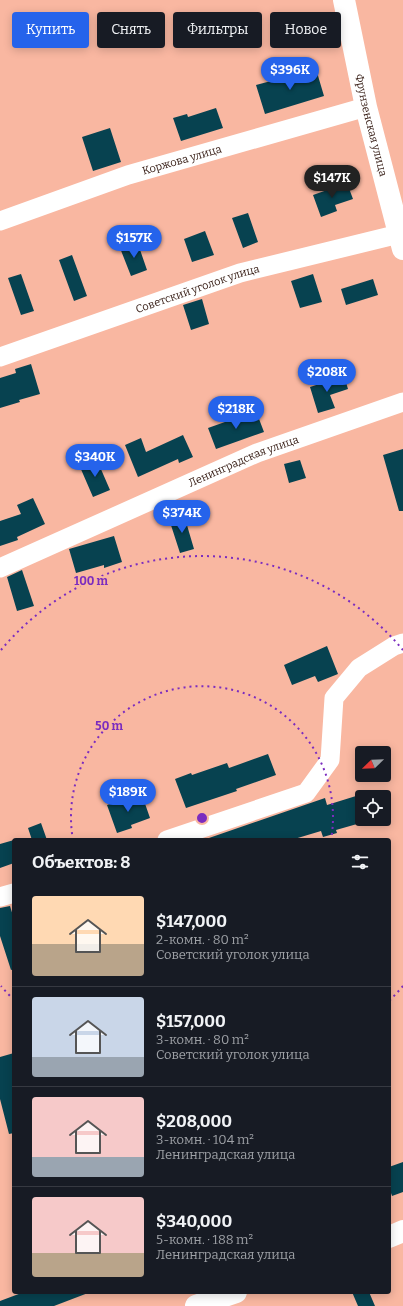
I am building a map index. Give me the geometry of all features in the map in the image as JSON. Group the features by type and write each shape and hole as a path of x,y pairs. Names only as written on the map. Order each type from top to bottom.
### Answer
{"street":[{"name":"Фрунзенская улица","path":"344,0 366,107 401,241"},
{"name":"Коржова улица","path":"0,221 128,175 366,107"},
{"name":"Советский уголок улица","path":"0,357 240,273 401,241"},
{"name":"Ленинградская улица","path":"0,568 257,453 403,402"},
{"path":"173,838 306,793 330,760 334,698 359,668 394,646 403,643"},
{"path":"0,897 12,894"},
{"path":"391,1235 403,1231"},
{"path":"196,1306 230,1294"}],"building":[{"path":"316,69 324,96 265,114 256,85"},
{"path":"216,108 223,128 181,141 173,118 187,114 188,117"},
{"path":"110,128 121,162 93,171 82,137"},
{"path":"347,183 353,199 335,205 337,211 321,217 313,195"},
{"path":"248,213 258,242 243,248 232,218"},
{"path":"205,231 214,255 192,262 184,239"},
{"path":"137,241 147,270 131,276 120,248"},
{"path":"72,255 87,296 74,301 59,260"},
{"path":"21,274 34,311 21,315 8,278"},
{"path":"313,274 322,302 300,308 291,281"},
{"path":"373,279 378,295 346,305 341,289"},
{"path":"202,299 209,324 191,330 183,305"},
{"path":"31,364 40,394 19,400 20,402 0,408 0,378 16,373 15,369"},
{"path":"344,376 348,389 330,395 335,408 318,413 310,387"},
{"path":"256,411 264,432 216,449 208,428"},
{"path":"183,435 193,457 179,463 178,459 138,477 125,445 141,438 146,452"},
{"path":"403,449 403,511 399,511 383,455"},
{"path":"97,460 110,490 93,497 80,467"},
{"path":"300,460 306,478 289,483 284,464"},
{"path":"33,498 45,524 17,537 18,540 0,546 0,521 21,514 17,505"},
{"path":"184,515 194,549 180,553 169,519"},
{"path":"114,536 122,562 104,568 104,565 76,573 69,549"},
{"path":"22,570 34,606 17,611 7,577"},
{"path":"327,646 338,674 318,682 315,676 292,685 284,665"},
{"path":"268,754 276,775 236,789 237,791 186,808 175,779 227,763 229,768"},
{"path":"142,795 150,818 131,825 132,828 117,833 107,805 122,800 123,802"},
{"path":"355,796 355,825 336,830 337,833 323,837 321,831 298,838 209,838 325,798 327,805"},
{"path":"41,823 46,838 31,838 28,828"},
{"path":"12,841 12,864 0,868 0,844"},
{"path":"10,906 12,912 11,970 0,936 0,908"},
{"path":"12,1054 12,1133 9,1134 0,1099 0,1057"},
{"path":"403,1162 403,1192 392,1196 391,1193 391,1166"},
{"path":"19,1294 85,1294 54,1306 0,1306 0,1301"},
{"path":"353,1294 370,1294 375,1306 358,1306"}]}
